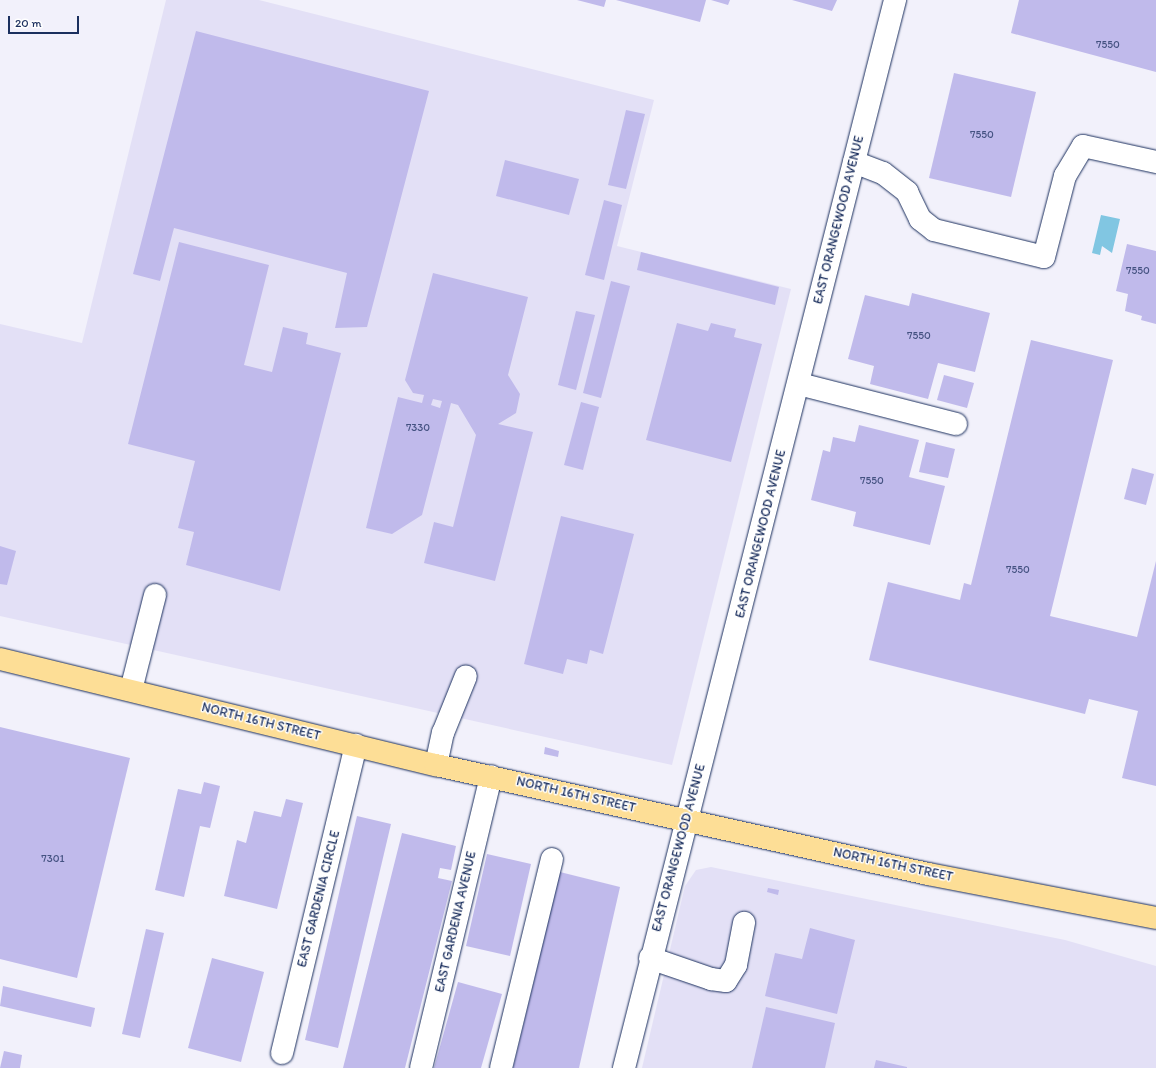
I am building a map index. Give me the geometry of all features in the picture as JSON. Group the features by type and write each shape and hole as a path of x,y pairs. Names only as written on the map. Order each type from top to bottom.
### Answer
{"main road":[{"name":"NORTH 16TH STREET","path":"0,658 436,765 928,874 1156,918"}],"street":[{"name":"EAST ORANGEWOOD AVENUE","path":"624,1068 650,958 799,384 895,0"},
{"path":"854,162 883,172 907,192 920,218 934,230 1044,257 1065,176 1083,146 1156,162"},
{"path":"799,384 956,424"},
{"path":"130,690 155,595"},
{"path":"436,765 443,733 466,676"},
{"name":"EAST GARDENIA CIRCLE","path":"282,1053 356,745"},
{"name":"EAST GARDENIA AVENUE","path":"422,1068 491,776"},
{"path":"501,1068 552,860"},
{"path":"650,958 711,979 726,981 736,965 744,923"}],"shaded area":[{"path":"166,0 259,0 654,100 617,246 791,289 672,765 0,616 0,324 82,343"},
{"path":"711,867 1065,940 1156,966 1156,1068 642,1068 685,886 696,870"}],"water":[{"path":"1101,215 1120,219 1112,253 1102,246 1100,255 1092,253"}],"building":[{"path":"577,0 606,0 604,7"},
{"path":"616,0 706,0 700,22"},
{"path":"711,0 730,0 728,5"},
{"path":"792,0 837,0 832,11"},
{"path":"1019,0 1156,0 1156,72 1011,33"},
{"path":"196,31 429,91 367,327 335,328 347,273 174,228 160,281 133,274"},
{"path":"954,73 1036,92 1011,197 929,178"},
{"path":"626,110 645,114 626,189 608,185"},
{"path":"505,160 579,179 569,215 496,196"},
{"path":"604,200 622,205 604,280 585,275"},
{"path":"179,242 269,265 244,365 272,372 283,327 308,333 306,344 341,353 280,591 186,565 194,532 178,528 195,461 128,444"},
{"path":"1127,244 1156,251 1156,324 1141,320 1142,316 1125,311 1128,294 1116,291"},
{"path":"641,252 779,287 775,305 637,270"},
{"path":"433,273 528,297 508,375 520,394 516,413 498,424 533,432 495,581 424,563 434,522 453,527 476,435 458,405 451,403 422,515 392,534 366,528 398,397 422,403 424,395 413,393 405,380","holes":["433,399 442,401 440,408 431,405"]},
{"path":"611,281 630,286 601,398 583,393"},
{"path":"912,293 990,313 975,372 938,363 928,399 870,384 874,366 848,359 865,295 909,306"},
{"path":"576,311 595,315 576,390 558,385"},
{"path":"677,323 708,331 711,323 736,329 734,337 762,344 731,462 646,440"},
{"path":"1031,340 1113,360 1050,616 1137,637 1156,561 1156,786 1122,778 1138,711 1089,699 1085,714 869,660 888,582 960,600 964,583 971,585"},
{"path":"944,375 974,383 967,408 937,400"},
{"path":"581,402 599,407 583,470 564,465"},
{"path":"859,425 919,440 909,477 945,486 930,545 853,526 856,512 811,500 823,450 830,452 833,437 855,442"},
{"path":"926,442 955,449 948,478 919,472"},
{"path":"1132,468 1154,474 1146,505 1124,499"},
{"path":"561,516 634,534 603,654 590,650 587,664 567,659 563,674 524,664"},
{"path":"0,546 16,551 7,585 0,584"},
{"path":"0,727 130,758 77,978 0,959"},
{"path":"545,747 559,751 558,757 544,754"},
{"path":"204,782 220,786 210,828 200,826 184,897 155,890 178,789 201,794"},
{"path":"286,799 303,803 277,909 224,896 237,840 246,843 254,811 281,817"},
{"path":"357,816 391,824 338,1048 305,1040"},
{"path":"402,833 456,846 451,870 440,868 438,878 452,881 405,1068 343,1068"},
{"path":"487,854 531,864 510,956 466,946"},
{"path":"560,872 620,887 579,1068 513,1068"},
{"path":"768,888 779,890 778,895 767,892"},
{"path":"810,928 855,940 837,1014 765,996 775,953 802,959"},
{"path":"146,929 164,933 140,1038 122,1034"},
{"path":"212,958 264,972 241,1062 188,1048"},
{"path":"458,982 502,994 481,1068 434,1068"},
{"path":"3,986 95,1008 91,1027 0,1006"},
{"path":"766,1007 835,1023 825,1068 752,1068"},
{"path":"4,1051 22,1055 20,1068 0,1068"},
{"path":"876,1060 907,1067 907,1068 874,1068"}]}
